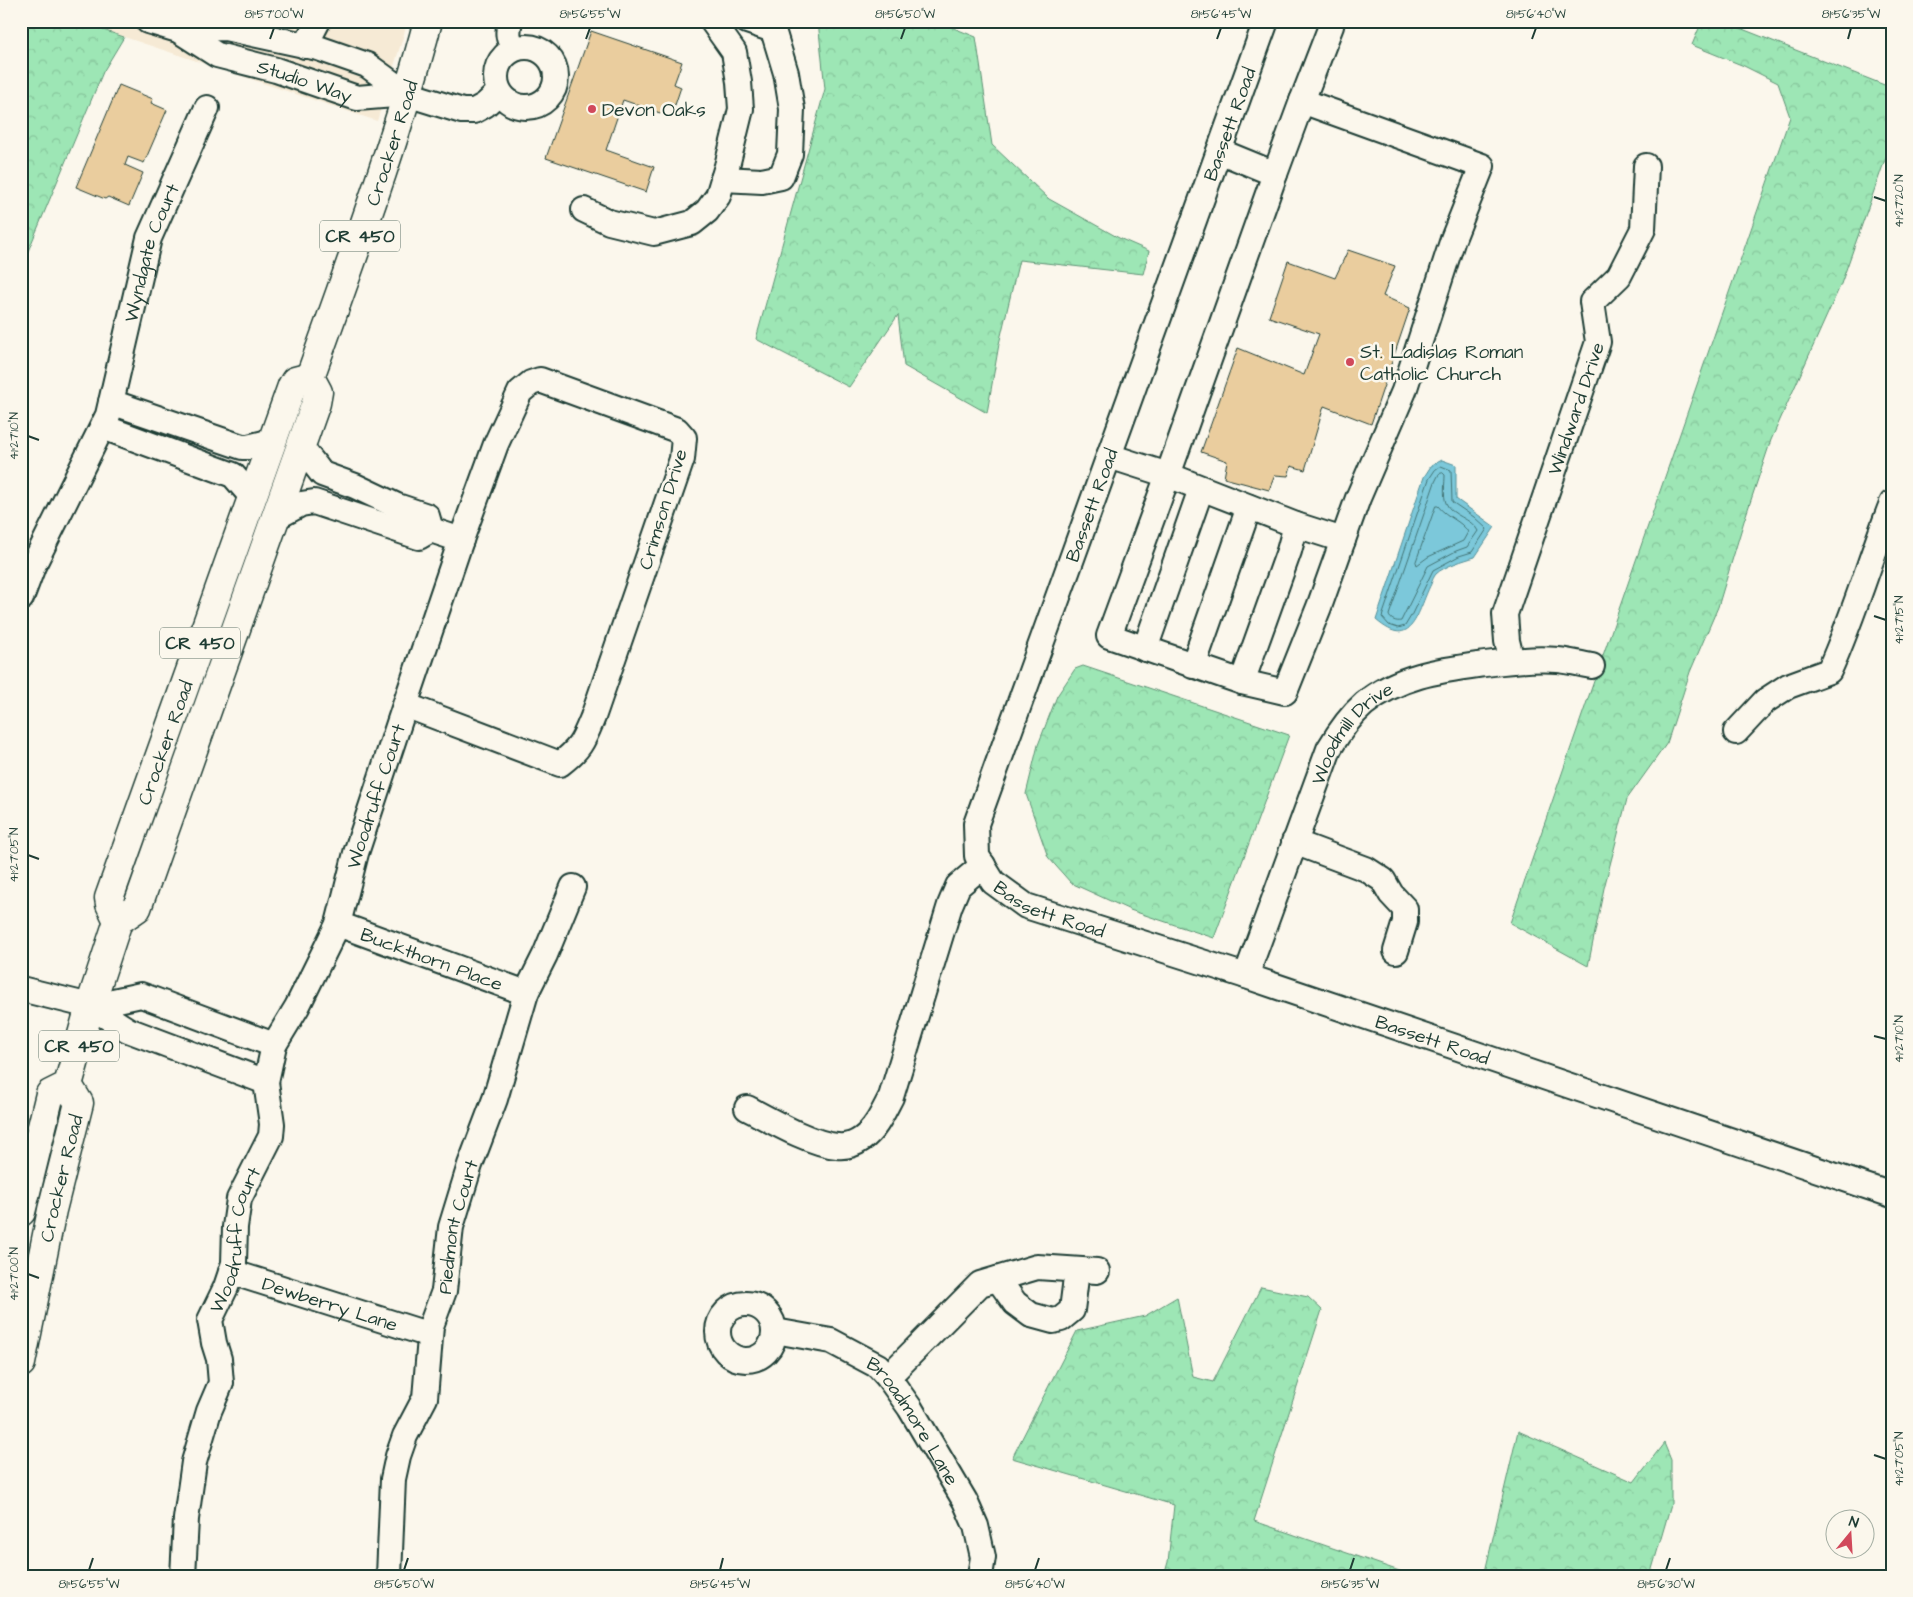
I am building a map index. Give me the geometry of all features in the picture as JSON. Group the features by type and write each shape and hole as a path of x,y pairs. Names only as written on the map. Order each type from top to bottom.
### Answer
{"main road":[{"name":"Crocker Road","path":"310,377 293,383 110,898 110,904 118,921 137,908 316,403 318,392 310,377 407,94 428,21"},
{"name":"CR 450","path":"68,1085 90,1006 118,921"},
{"name":"Crocker Road","path":"21,1212 50,1094 68,1085 79,1103 52,1210 21,1363"}],"street":[{"name":"Studio Way","path":"148,21 178,30 217,55 276,70 357,98 407,94"},
{"path":"305,46 318,21"},
{"path":"510,21 508,40 514,49"},
{"path":"584,210 609,222 654,233 692,223 707,211 718,196 741,109 734,52 712,21"},
{"path":"723,179 762,182 781,177 790,154 792,109 786,73 773,30 747,21"},
{"name":"Bassett Road","path":"1266,21 976,824 977,856 993,882 1026,906 1246,976 1892,1195"},
{"path":"1302,101 1482,166 1453,239 1404,391 1358,498 1285,692 1242,682 1109,636 1275,174 1302,101 1331,26 1332,21"},
{"name":"Studio Way","path":"178,30 225,28 305,46 367,65 407,94"},
{"path":"534,48 543,52 550,59 556,78 550,96 542,102 524,108 506,100 499,92 495,72 505,55 514,49 534,48"},
{"path":"407,94 462,111 474,111 485,105 499,92"},
{"name":"Wyndgate Court","path":"21,598 34,566 102,427 111,402 149,238 207,108"},
{"path":"1219,152 1275,174"},
{"name":"Windward Drive","path":"1512,661 1506,642 1505,614 1598,342 1592,302 1619,276 1643,229 1646,166"},
{"name":"Crimson Drive","path":"404,705 560,764 576,752 582,744 593,717 619,643 682,459 684,438 677,430 540,380 531,383 520,392 496,444 461,540"},
{"path":"111,402 234,445 248,447 272,441"},
{"path":"102,427 233,475 252,497"},
{"path":"300,447 322,474 426,516 431,530"},
{"path":"1109,456 1168,475 1296,526 1343,540"},
{"path":"1145,649 1201,489"},
{"path":"275,518 301,504 314,502 419,537 431,530 461,540"},
{"path":"1736,732 1765,701 1788,686 1829,671 1858,600 1879,536 1892,504"},
{"path":"1193,666 1249,508"},
{"path":"1242,682 1289,551 1296,526"},
{"name":"Woodruff Court","path":"183,1576 186,1519 194,1462 209,1412 221,1383 219,1360 210,1320 234,1263 235,1227 239,1199 271,1136 272,1124 266,1082 274,1045 297,1008 338,924 356,853 404,705 461,540"},
{"name":"Woodmill Drive","path":"1246,976 1328,749 1349,718 1365,703 1382,691 1407,679 1434,671 1512,661 1558,660 1592,666"},
{"path":"1294,842 1366,869 1382,880 1391,894 1405,909 1405,922 1396,951"},
{"path":"747,1108 816,1140 836,1146 851,1145 864,1138 878,1123 890,1097 950,905 958,886 983,865"},
{"name":"Piedmont Court","path":"389,1576 393,1479 405,1436 425,1398 431,1326 444,1291 451,1227 470,1165 495,1099 526,993 545,955 573,887"},
{"name":"Buckthorn Place","path":"338,924 526,993"},
{"path":"21,989 90,1006 128,1030 266,1082"},
{"path":"90,1006 141,995 274,1045"},
{"path":"888,1377 980,1284 1037,1267 1087,1270 1072,1310 1054,1322 1031,1315 1016,1303 998,1279"},
{"name":"Dewberry Lane","path":"231,1272 430,1335"},
{"name":"Broadmore Lane","path":"775,1331 831,1341 878,1366 888,1377 910,1408 965,1501 976,1526 984,1556 980,1576"}],"shaded area":[{"path":"76,21 408,21 377,121"}],"green space":[{"path":"21,21 76,21 124,37 103,72 21,268"},
{"path":"818,21 936,21 976,37 992,145 1049,199 1119,238 1149,251 1143,274 1019,260 999,344 987,413 904,366 898,315 849,387 756,339 825,89"},
{"path":"1702,21 1722,21 1892,88 1892,140 1841,284 1771,440 1718,607 1690,672 1667,743 1627,799 1604,888 1588,966 1510,923 1790,117 1778,83 1744,66 1692,45"},
{"path":"1083,666 1289,735 1214,938 1130,910 1071,883 1048,857 1026,794 1038,745 1057,696 1075,669"},
{"path":"1261,1287 1308,1297 1322,1310 1254,1521 1414,1576 1164,1576 1168,1562 1174,1505 1012,1458 1077,1331 1145,1316 1177,1297 1193,1377 1213,1382"},
{"path":"1518,1431 1634,1482 1664,1443 1671,1460 1671,1504 1650,1576 1484,1576"}],"water":[{"path":"1442,460 1456,465 1456,499 1495,527 1475,557 1449,566 1436,574 1412,624 1406,630 1398,632 1388,629 1376,620 1424,477 1431,466"}],"building":[{"name":"Devon Oaks","path":"591,31 682,62 674,84 681,87 675,105 667,103 663,114 623,100 606,150 654,167 646,192 546,158"},
{"path":"119,85 153,99 151,103 167,110 144,163 128,157 125,165 143,173 129,206 108,197 105,199 76,187"},
{"name":"St. Ladislas Roman Catholic Church","path":"1348,250 1395,266 1383,296 1410,308 1371,424 1324,406 1305,470 1291,466 1288,476 1275,475 1269,490 1224,478 1227,461 1201,452 1238,348 1304,375 1319,334 1269,317 1288,261 1335,278"}],"place":[{"name":"Devon Oaks","path":"592,109"},
{"name":"St. Ladislas Roman Catholic Church","path":"1350,362"}]}
